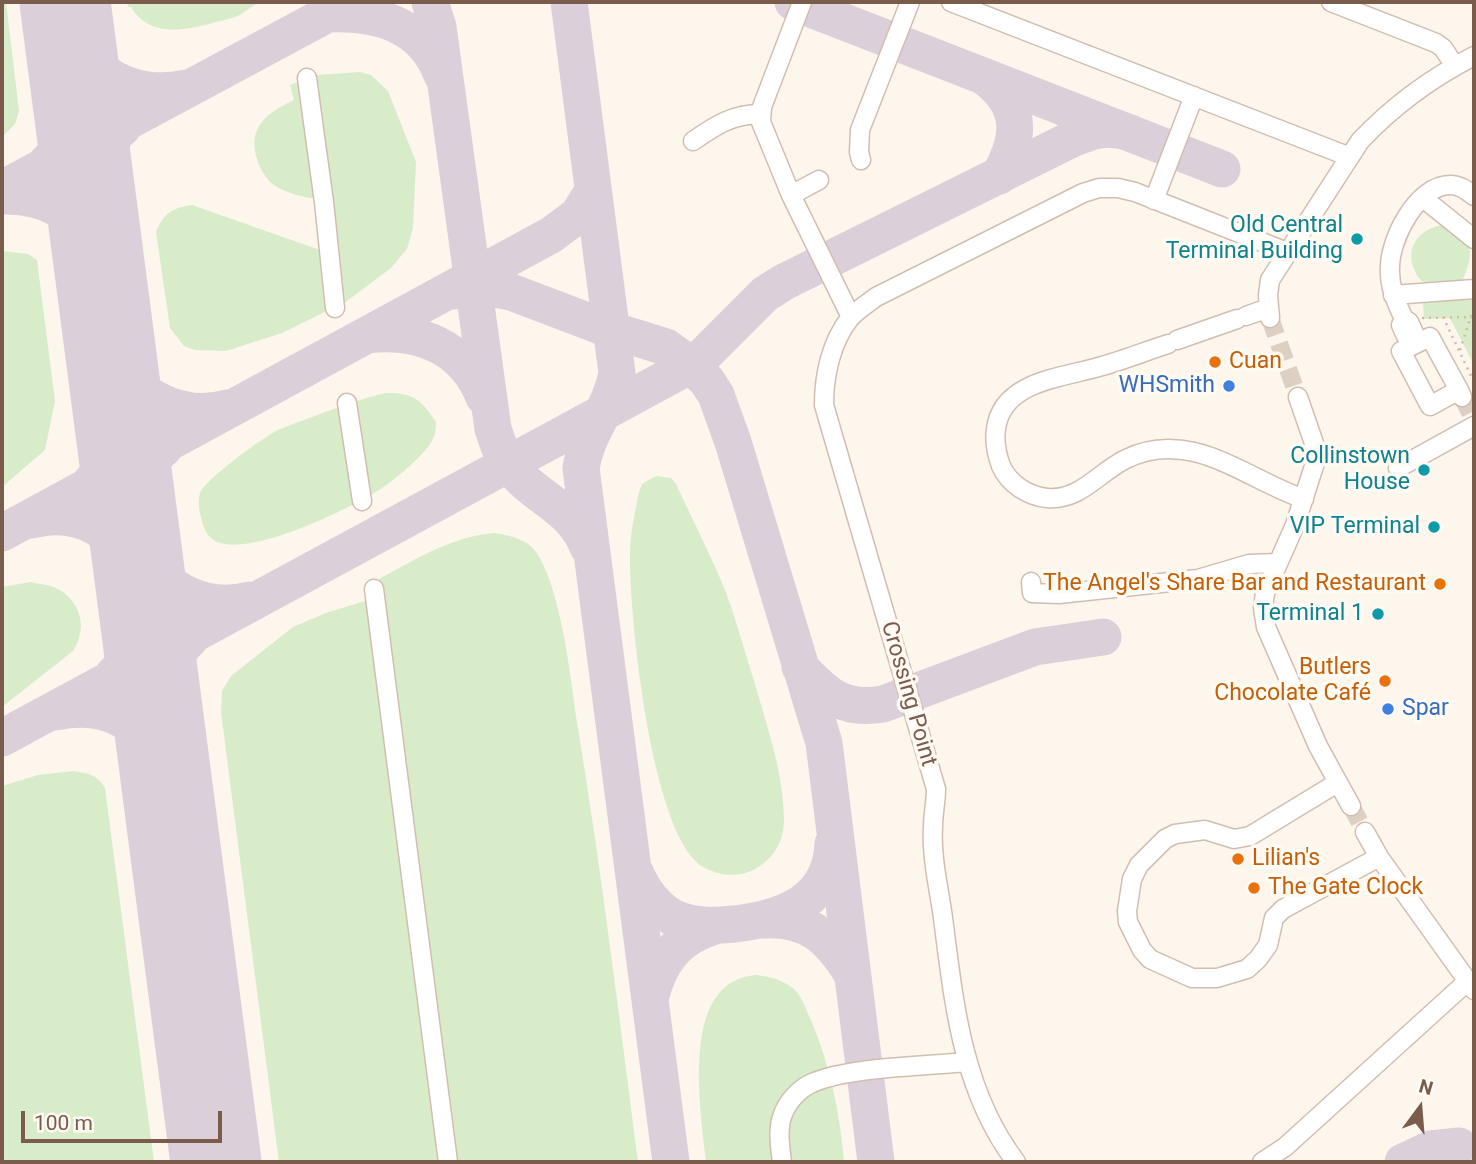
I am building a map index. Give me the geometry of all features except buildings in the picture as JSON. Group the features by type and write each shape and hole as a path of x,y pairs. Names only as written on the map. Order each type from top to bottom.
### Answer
{"lane":[{"path":"802,2 761,114 761,122 791,195 851,317 876,297 1083,193 1099,188 1118,188 1154,200 1287,252"},
{"path":"861,160 859,140 863,122 910,2"},
{"path":"951,2 1350,157"},
{"path":"1331,2 1436,43 1443,48 1455,66"},
{"path":"1304,499 1206,454 1188,449 1141,453 1113,466 1083,489 1058,498 1033,495 1018,487 1008,477 998,455 995,433 1001,412 1013,396 1035,385 1104,366 1241,318 1269,313 1270,280 1360,141 1379,121 1474,55"},
{"path":"307,78 335,308"},
{"path":"1154,200 1194,96"},
{"path":"693,141 724,120 747,114 761,114"},
{"path":"791,195 819,180"},
{"path":"1415,344 1414,333 1393,295 1389,265 1392,249 1406,216 1423,198 1442,186 1452,185 1463,188 1474,196"},
{"path":"1423,198 1474,239"},
{"path":"1393,295 1474,289"},
{"name":"Crossing Point","path":"851,317 835,347 824,379 824,405 936,789 933,827 936,865 956,1019 968,1062"},
{"path":"1430,337 1465,390 1430,406 1401,351 1430,337"},
{"path":"1298,397 1316,449 1315,463 1304,499 1265,593 1263,608 1266,627 1318,746 1351,806"},
{"path":"346,403 362,501"},
{"path":"1398,468 1474,426"},
{"path":"1031,582 1032,593 1059,594 1198,579 1249,564 1278,562"},
{"path":"374,589 448,1162"},
{"path":"1337,783 1250,836 1234,839 1205,830 1175,834 1165,839 1139,865 1132,879 1128,922 1142,950 1150,959 1192,978 1217,978 1247,969 1268,945 1274,918 1283,909 1379,857"},
{"path":"1262,1162 1285,1147 1471,985 1379,857 1365,832"},
{"path":"782,1162 779,1132 782,1115 792,1096 810,1083 864,1072 968,1062 996,1130 1017,1162"}],"path":[{"path":"1460,351 1474,307"},
{"path":"1404,319 1473,316"},
{"path":"1443,317 1460,351 1465,390"}],"green space":[{"path":"2,2 6,2 19,111 15,124 2,137"},
{"path":"127,2 261,2 230,19 193,28 170,30 148,24 128,7"},
{"path":"360,72 371,75 388,91 416,162 413,228 407,249 391,268 347,301 282,333 226,351 195,350 184,346 170,328 156,232 162,220 174,210 192,205 337,256 330,203 289,193 274,185 259,165 255,140 261,123 267,116 294,100 290,85 316,75"},
{"path":"1442,225 1460,235 1469,246 1467,269 1463,279 1443,283 1424,282 1414,269 1411,253 1413,246 1427,230"},
{"path":"2,251 28,254 37,260 55,401 45,450 2,487"},
{"path":"1474,300 1474,365 1450,318 1424,319 1423,301"},
{"path":"385,393 415,398 436,422 430,444 401,473 357,503 294,531 249,543 230,545 215,541 209,536 200,514 199,495 222,470 277,430"},
{"path":"656,476 671,478 676,484 727,595 775,755 783,804 782,837 765,862 745,873 725,874 700,865 683,844 668,810 656,767 639,670 630,555 639,492 642,484"},
{"path":"494,533 520,539 533,548 550,583 563,631 594,832 638,1162 279,1162 221,712 222,691 231,676 293,627 326,613 381,596 379,579 434,550 463,539"},
{"path":"31,582 55,588 72,601 80,616 78,642 73,651 2,707 2,587"},
{"path":"73,771 92,775 105,788 154,1162 2,1162 2,786 38,775"},
{"path":"756,975 787,984 801,998 829,1072 840,1125 844,1162 706,1162 699,1082 700,1051 705,1023 715,999 731,983"}],"taxiway":[{"path":"2,189 350,2"},
{"path":"430,2 438,27 493,429 501,452 509,464 519,476 572,521 588,547"},
{"path":"569,2 617,373 609,399 588,442 581,468 671,1162"},
{"path":"793,2 1222,169"},
{"path":"66,8 83,50 103,72 142,89 157,91 186,88"},
{"path":"326,14 363,15 396,24 423,43 434,57 442,75"},
{"path":"986,78 1007,100 1015,123 1011,149 999,176"},
{"path":"47,162 67,137 78,106"},
{"path":"92,198 101,159 110,142 123,127"},
{"path":"2,738 691,365 765,294 784,282 1070,140 1100,130 1114,129 1130,133"},
{"path":"2,533 551,235 578,215 593,191"},
{"path":"2,196 34,199 59,209 80,228 98,254"},
{"path":"446,292 486,287 511,292 611,330 666,347 691,365 716,395 733,442 824,743 876,1162"},
{"path":"107,323 119,360 137,386 164,403 179,408 195,411 227,408"},
{"path":"367,335 404,335 437,345 452,353 464,365 484,397"},
{"path":"91,482 111,454 120,421"},
{"path":"165,447 144,473 135,501 137,529 147,556 165,579 189,595 218,603 250,600"},
{"path":"31,520 66,517 96,527 121,547 140,576"},
{"path":"113,675 134,647 145,614"},
{"path":"800,667 818,686 836,699 869,706 883,704 1035,647 1103,637"},
{"path":"158,712 167,672 176,655 190,639"},
{"path":"56,712 92,710 123,720 148,742 166,773"},
{"path":"635,872 650,898 672,917 696,924 735,924 771,917 802,903 824,880 833,844"},
{"path":"764,920 794,923 817,933 835,950 852,974"},
{"path":"650,999 659,973 672,952 690,937 715,926"},
{"path":"1403,1162 1431,1149 1459,1146"}],"runway":[{"path":"65,2 216,1162"}],"tunnel":[{"path":"1270,318 1298,397"},
{"path":"1462,397 1474,420"},
{"path":"1351,806 1365,832"}],"place":[{"name":"Old Central Terminal Building","path":"1357,239"},
{"name":"Cuan","path":"1215,362"},
{"name":"WHSmith","path":"1229,386"},
{"name":"Collinstown House","path":"1424,470"},
{"name":"VIP Terminal","path":"1434,527"},
{"name":"The Angel's Share Bar and Restaurant","path":"1440,584"},
{"name":"Terminal 1","path":"1378,614"},
{"name":"Butlers Chocolate Café","path":"1385,681"},
{"name":"Spar","path":"1388,709"},
{"name":"Lilian's","path":"1238,859"},
{"name":"The Gate Clock","path":"1254,888"}]}
